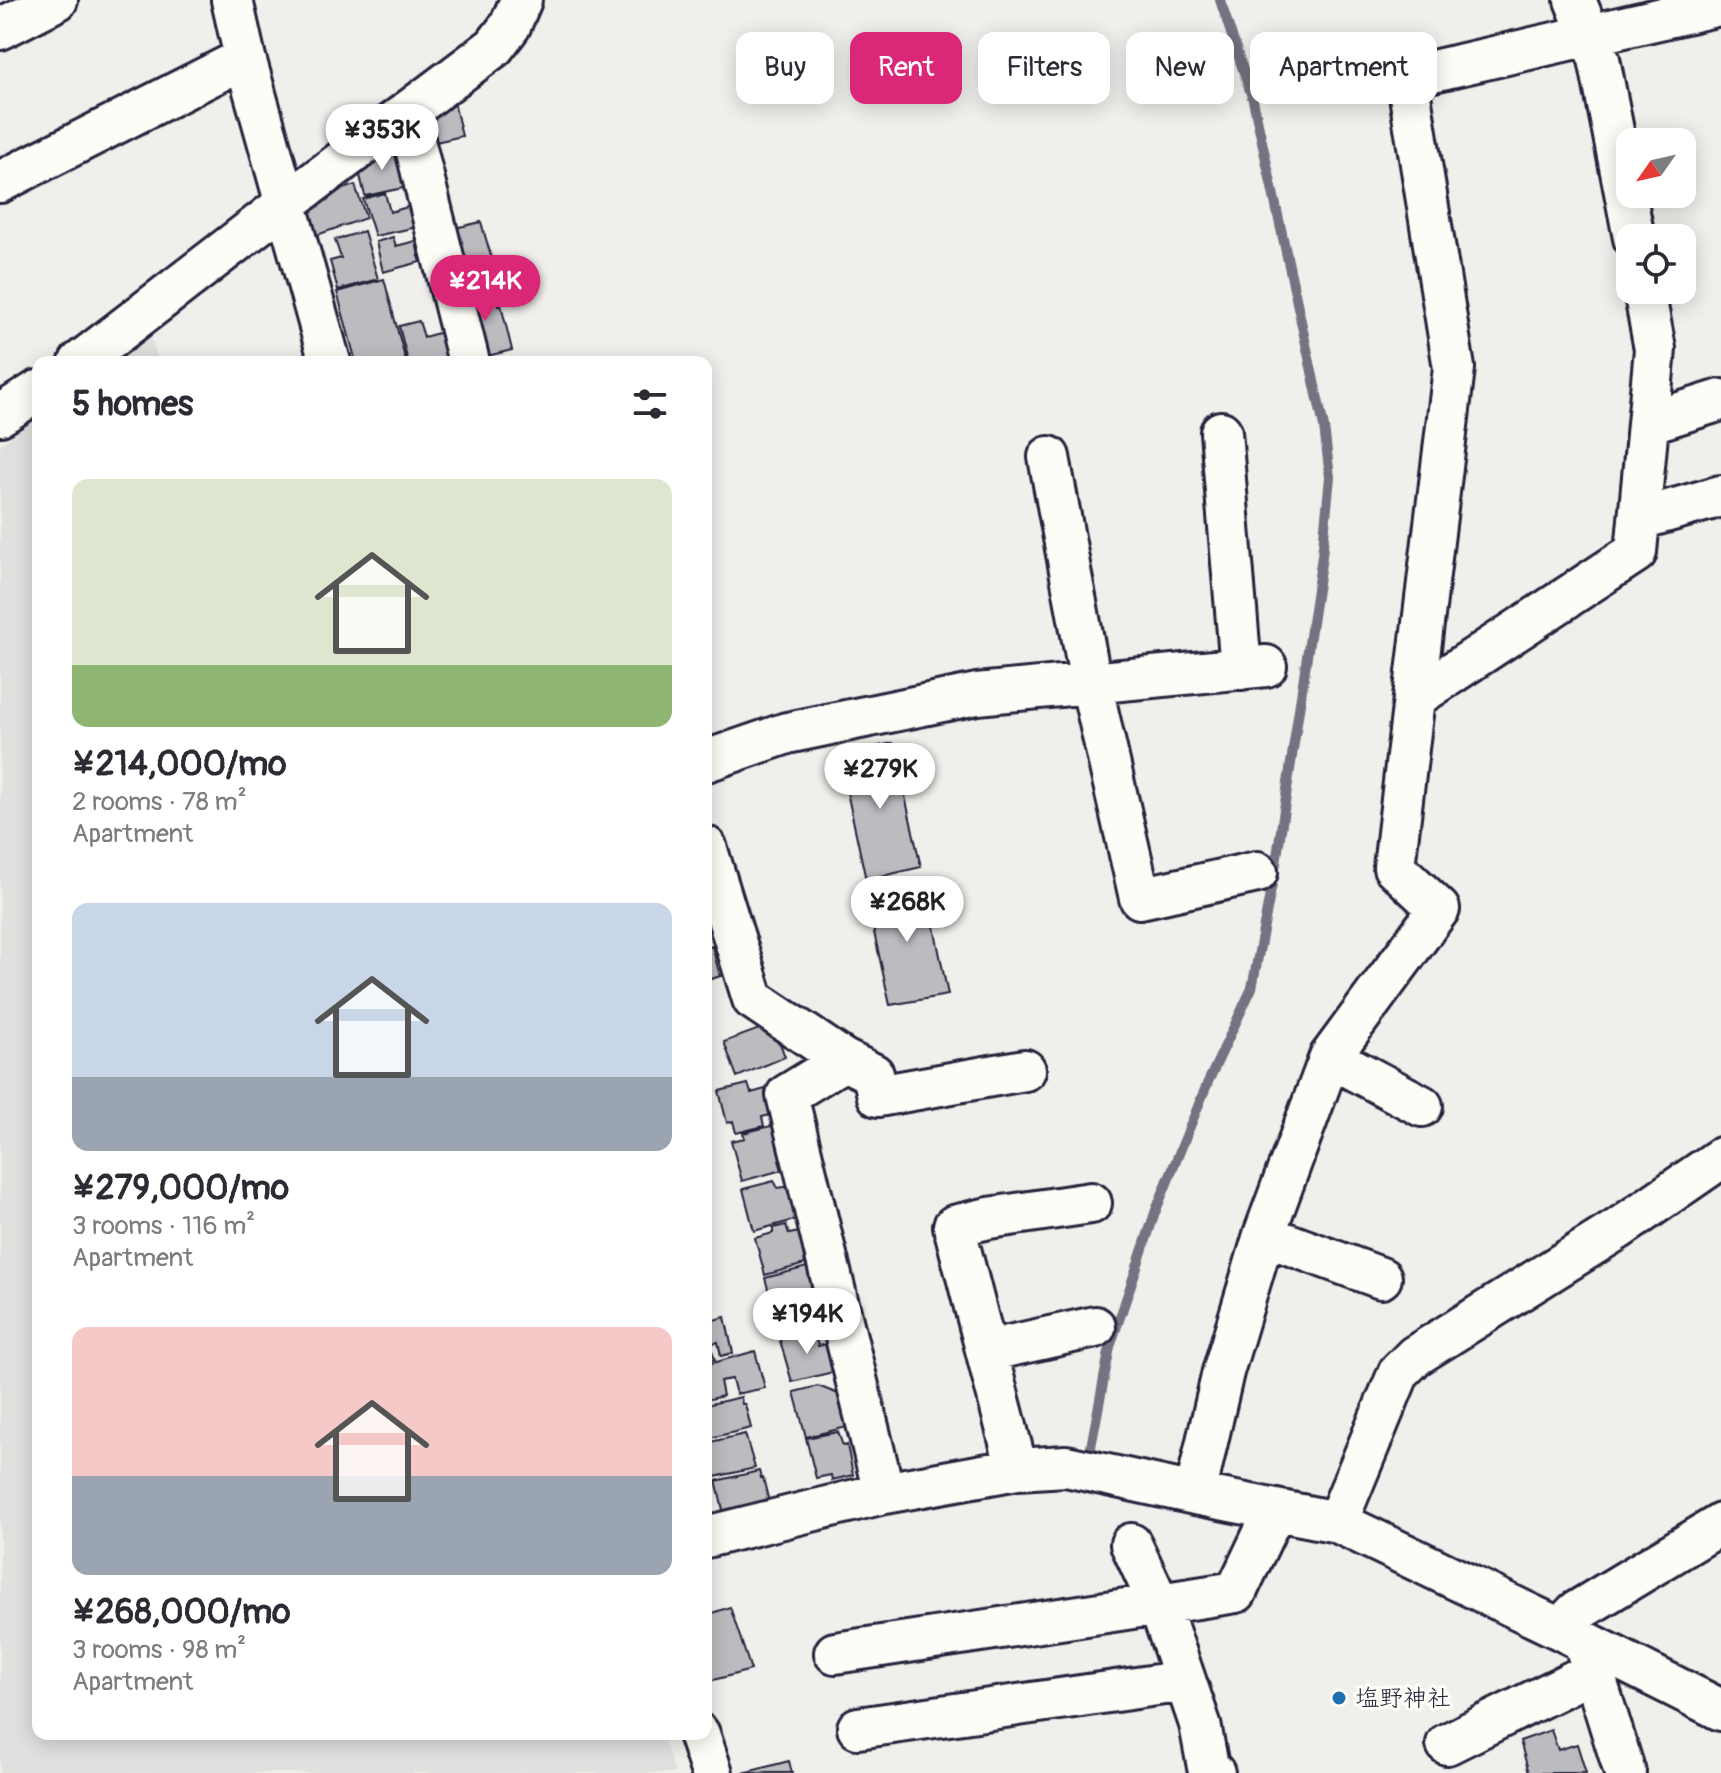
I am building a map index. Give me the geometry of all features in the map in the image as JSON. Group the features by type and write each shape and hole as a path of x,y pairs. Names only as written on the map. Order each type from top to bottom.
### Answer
{"street":[{"path":"0,29 57,0"},
{"path":"232,0 245,58 328,356"},
{"path":"88,356 494,47 510,26 521,0"},
{"path":"1198,1483 1223,1372 1264,1235 1330,1057 1439,909 1394,867 1454,368 1407,77 1582,17 1719,16"},
{"path":"1582,17 1599,59 1631,224"},
{"path":"0,182 245,58"},
{"path":"407,112 468,356"},
{"path":"1414,698 1636,552 1655,349 1647,304"},
{"path":"0,415 32,395"},
{"path":"1648,423 1721,400"},
{"path":"712,759 787,733 977,694 1254,668 1221,432"},
{"path":"1049,457 1091,683 1140,898 1257,872"},
{"path":"1640,519 1721,496"},
{"path":"712,866 753,999 844,1060 873,1074 878,1096 1025,1070"},
{"path":"1330,1057 1422,1106"},
{"path":"844,1060 787,1095 884,1493"},
{"path":"1340,1512 1399,1372 1415,1356 1618,1229 1721,1158"},
{"path":"1017,1469 954,1226 1091,1203"},
{"path":"1264,1235 1381,1278"},
{"path":"987,1351 1095,1327"},
{"path":"712,1536 884,1493 1017,1469 1066,1466 1198,1483 1275,1510 1340,1512 1721,1710"},
{"path":"835,1653 1236,1592 1275,1510"},
{"path":"1447,1744 1576,1635 1721,1524"},
{"path":"1131,1544 1159,1604 1200,1724 1208,1767 1214,1773"},
{"path":"1576,1635 1625,1773"},
{"path":"858,1728 1185,1681"},
{"path":"701,1740 712,1773"}],"shaded area":[{"path":"149,329 156,356 115,356"},
{"path":"32,420 32,1740 664,1740 675,1773 0,1773 0,445"}],"building":[{"path":"452,94 462,136 427,144 419,109"},
{"path":"398,147 408,187 365,196 356,159"},
{"path":"355,185 366,218 317,235 306,201"},
{"path":"385,193 390,212 411,206 417,227 375,236 363,199"},
{"path":"481,222 494,266 460,276 442,231"},
{"path":"364,231 378,279 338,290 330,261 341,258 335,240"},
{"path":"393,237 396,246 416,241 420,262 383,272 376,242"},
{"path":"384,279 404,356 354,356 337,292"},
{"path":"494,287 512,350 474,356 457,296"},
{"path":"419,321 424,337 442,332 448,356 406,356 399,326"},
{"path":"893,743 921,867 866,880 839,755"},
{"path":"925,883 948,995 890,1005 866,896"},
{"path":"712,946 720,976 712,979"},
{"path":"773,1024 785,1057 737,1077 724,1042"},
{"path":"748,1084 751,1093 769,1088 775,1114 762,1117 764,1126 736,1133 733,1121 727,1123 719,1091"},
{"path":"783,1123 791,1158 779,1160 782,1170 742,1181 731,1141 745,1138 743,1133"},
{"path":"774,1181 778,1188 792,1186 798,1219 754,1231 743,1189"},
{"path":"786,1225 789,1234 800,1232 805,1264 765,1275 755,1238"},
{"path":"811,1266 820,1307 776,1318 765,1278"},
{"path":"725,1317 733,1353 721,1356 718,1342 712,1344 712,1320"},
{"path":"804,1331 814,1332 818,1346 830,1343 837,1371 792,1382 779,1337"},
{"path":"755,1351 765,1388 736,1394 732,1379 720,1381 723,1396 712,1399 712,1363"},
{"path":"818,1386 841,1395 847,1427 806,1437 794,1392"},
{"path":"741,1397 751,1428 712,1438 712,1404"},
{"path":"838,1432 843,1446 847,1445 853,1475 832,1480 831,1475 816,1478 806,1438"},
{"path":"745,1434 755,1468 712,1478 712,1442"},
{"path":"759,1471 769,1502 724,1514 716,1481"},
{"path":"730,1607 751,1670 712,1680 712,1613"},
{"path":"1551,1730 1558,1750 1577,1744 1586,1773 1529,1773 1520,1741"},
{"path":"789,1761 792,1773 743,1773"}],"waterway":[{"path":"1099,1454 1090,1452 1110,1347 1156,1210 1208,1082 1252,988 1276,863 1322,556 1330,477 1324,427 1253,100 1220,0"}],"place":[{"name":"塩野神社","path":"1339,1698"}]}
